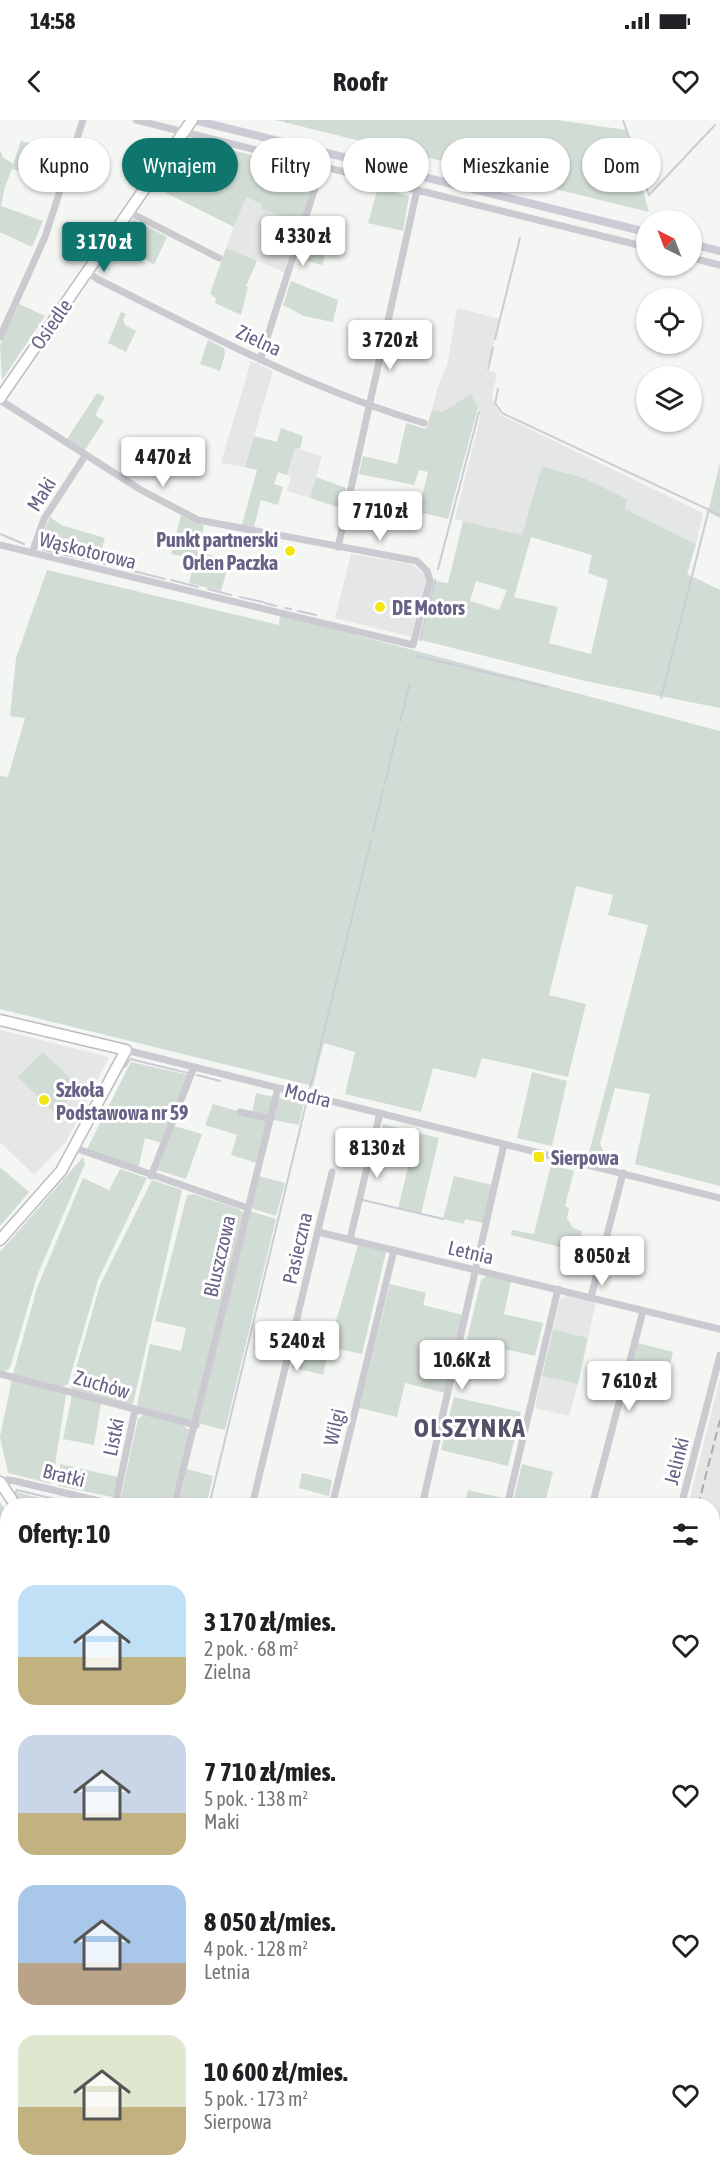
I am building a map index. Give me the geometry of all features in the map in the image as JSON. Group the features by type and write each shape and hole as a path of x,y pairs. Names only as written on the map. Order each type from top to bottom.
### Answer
{"street":[{"path":"0,337 45,237 83,120"},
{"path":"136,120 189,125 250,144"},
{"name":"Osiedle","path":"0,399 189,125"},
{"path":"260,360 314,192"},
{"path":"0,399 85,456 141,490 198,520 338,547 417,192"},
{"path":"425,192 636,245"},
{"path":"129,212 219,258"},
{"path":"702,260 720,265"},
{"name":"Zielna","path":"88,272 97,279 260,360 370,407 424,423"},
{"name":"Maki","path":"32,553 39,528 85,456"},
{"name":"Wąskotorowa","path":"0,545 413,645 430,581 423,565 417,561 338,547"},
{"name":"Modra","path":"0,1020 720,1198"},
{"path":"0,1240 61,1171 126,1050"},
{"path":"151,1176 194,1067"},
{"name":"Bluszczowa","path":"176,1498 278,1088"},
{"path":"240,1112 271,1119"},
{"path":"350,1239 380,1113"},
{"path":"425,1498 504,1144"},
{"path":"75,1148 248,1208"},
{"name":"Pasieczna","path":"254,1498 332,1172"},
{"path":"591,1297 623,1173"},
{"name":"Letnia","path":"318,1232 720,1329"},
{"name":"Wilgi","path":"334,1498 394,1251"},
{"path":"509,1498 558,1289"},
{"path":"594,1498 643,1311"},
{"name":"Jelinki","path":"683,1498 720,1355"},
{"name":"Zuchów","path":"0,1374 196,1425"},
{"name":"Listki","path":"118,1498 135,1410"},
{"name":"Bratki","path":"0,1483 15,1480 88,1498"},
{"path":"0,1483 10,1498"}],"shaded area":[{"path":"275,120 557,120 626,130 628,138 582,138 582,192 643,192 648,210 568,192 570,192 570,138 441,138 441,161 429,158 429,138 348,138"},
{"path":"0,150 3,157 13,164 18,150 18,171 12,169 1,206 43,221 32,247 0,232"},
{"path":"238,152 250,155 250,192 310,192 301,222 261,209 262,205 246,197 234,227 164,192 238,192"},
{"path":"377,192 394,192 409,196 403,231 368,223"},
{"path":"245,197 262,205 261,209 301,222 284,272 226,248"},
{"path":"133,219 167,237 154,265 118,241"},
{"path":"308,234 330,241 322,265 298,258"},
{"path":"226,248 257,261 246,286 248,287 241,315 215,303 216,298 210,294"},
{"path":"291,281 338,300 333,322 304,316 283,305"},
{"path":"19,304 45,316 2,380 0,345"},
{"path":"457,308 500,319 487,370 497,373 492,397 500,415 703,513 696,544 625,509 627,499 584,478 543,466 522,535 455,519 481,414 471,394 442,412 432,410 437,389 447,366"},
{"path":"121,312 126,314 123,320 125,325 136,331 126,352 108,343"},
{"path":"208,340 224,348 225,354 220,371 200,364"},
{"path":"251,361 273,371 245,467 221,463"},
{"path":"97,393 105,397 95,415 104,421 85,450 67,439"},
{"path":"471,394 478,408 448,519 418,512 428,472 419,470 414,485 359,474 363,456 397,464 406,423 426,429 432,410 442,412"},
{"path":"281,428 303,436 300,449 295,448 287,475 278,472 274,484 283,487 278,505 261,500 254,527 242,525 257,470 245,467 254,436 277,442"},
{"path":"295,448 322,456 310,498 287,491 291,477 287,475"},
{"path":"720,463 720,518 708,512"},
{"path":"542,466 584,478 627,499 625,509 696,544 687,574 720,590 720,708 585,681 421,640 435,581 448,583 463,521 522,535","holes":["531,537 592,555 588,573 608,580 591,654 549,643 558,607 514,597","476,581 507,590 499,610 470,601"]},
{"path":"316,477 346,488 341,508 310,498"},
{"path":"181,515 204,526 197,552 230,560 221,591 189,583 195,559 171,554"},
{"path":"50,517 61,525 105,538 98,561 39,546"},
{"path":"351,554 411,564 426,575 427,581 412,637 335,618"},
{"path":"47,570 279,625 280,615 720,731 720,1186 635,1164 650,1094 615,1088 600,1144 607,1158 589,1153 648,925 608,915 613,895 576,886 549,995 586,1004 568,1077 482,1058 476,1078 433,1068 421,1112 345,1094 355,1052 324,1043 313,1086 0,1009 0,776 8,777 25,718 10,716 16,658"},
{"name":"Szkoła Podstawowa nr 59","path":"0,1030 109,1057 66,1142 34,1175 0,1142"},
{"path":"43,1052 80,1088 55,1113 18,1077"},
{"path":"131,1062 189,1075 162,1143 145,1138 138,1169 86,1151"},
{"path":"532,1072 567,1081 552,1146 517,1138"},
{"path":"256,1093 274,1097 270,1112 266,1115 252,1113"},
{"path":"278,1098 304,1103 299,1125 274,1120"},
{"path":"213,1104 268,1120 257,1163 231,1155 237,1135 205,1125"},
{"path":"383,1124 439,1138 421,1214 398,1209 410,1159 377,1150"},
{"path":"174,1126 202,1134 186,1179 157,1170"},
{"path":"347,1127 369,1132 363,1154 341,1149"},
{"path":"83,1157 85,1164 37,1276 10,1368 4,1372 0,1371 0,1252"},
{"path":"551,1165 574,1171 565,1206 569,1208 567,1218 573,1228 582,1231 577,1251 511,1235 512,1230 534,1234"},
{"path":"0,1167 29,1192 0,1226"},
{"path":"120,1169 147,1178 98,1280 68,1384 62,1387 13,1374 37,1288 83,1178 109,1190"},
{"path":"259,1176 285,1183 276,1216 251,1208"},
{"path":"454,1176 492,1185 483,1223 465,1219 464,1224 443,1219"},
{"path":"152,1180 182,1190 133,1404 129,1406 72,1389 71,1386 100,1285"},
{"path":"194,1194 239,1209 244,1214 193,1421 138,1408 137,1405 150,1344 181,1351 186,1328 155,1321 187,1195"},
{"path":"250,1211 276,1219 225,1430 198,1423"},
{"path":"358,1245 386,1252 362,1354 329,1347 323,1375 292,1367 298,1340 329,1346"},
{"path":"487,1276 511,1281 504,1314 543,1323 535,1356 496,1347 493,1358 464,1352 481,1280"},
{"path":"390,1284 426,1293 423,1305 463,1315 445,1393 405,1383 397,1417 359,1408"},
{"path":"567,1295 596,1302 588,1338 553,1329 560,1300"},
{"path":"553,1329 588,1338 578,1384 542,1376"},
{"path":"638,1343 673,1352 666,1382 631,1373"},
{"path":"542,1376 578,1384 569,1416 535,1408"},
{"path":"12,1379 66,1395 52,1484 8,1473 0,1437"},
{"path":"720,1379 720,1498 690,1498"},
{"path":"72,1395 101,1403 94,1445 63,1439"},
{"path":"454,1397 521,1412 508,1466 441,1450"},
{"path":"145,1414 183,1425 190,1431 172,1498 121,1498 138,1419"},
{"path":"60,1464 118,1477 113,1497 58,1486"},
{"path":"522,1464 553,1472 546,1498 514,1498"},
{"path":"187,1469 213,1476 208,1498 180,1498"},
{"path":"302,1473 332,1480 329,1496 299,1488"},
{"path":"468,1490 503,1498 466,1498"},
{"path":"16,1492 40,1498 20,1498"}],"waterway":[{"path":"194,120 636,230"},
{"path":"623,120 649,195 715,125"},
{"path":"495,339 520,238"},
{"path":"702,246 720,251"},
{"path":"488,369 493,348"},
{"path":"498,389 495,403 502,413 720,515"},
{"path":"438,569 479,412"},
{"path":"661,698 709,509"},
{"path":"0,534 24,544"},
{"path":"43,550 106,564"},
{"path":"114,566 123,568"},
{"path":"133,571 165,579"},
{"path":"171,580 198,587"},
{"path":"420,640 435,580"},
{"path":"208,589 231,595"},
{"path":"240,597 263,602"},
{"path":"265,603 276,606"},
{"path":"285,608 291,609"},
{"path":"298,611 316,615"},
{"path":"417,656 548,687"},
{"path":"400,722 410,683"},
{"path":"385,783 398,729"},
{"path":"373,832 383,790"},
{"path":"310,1088 371,840"},
{"path":"125,1067 130,1059 188,1073"},
{"path":"197,1075 220,1081"},
{"path":"211,1498 307,1100"},
{"path":"363,1200 443,1219"},
{"path":"18,1498 15,1493 17,1490 50,1498"}],"railway":[{"path":"700,1498 720,1420"}],"place":[{"name":"Punkt partnerski Orlen Paczka","path":"290,551"},
{"name":"DE Motors","path":"380,607"},
{"name":"Szkoła Podstawowa nr 59","path":"44,1100"},
{"name":"Sierpowa","path":"539,1157"}],"district":[{"name":"OLSZYNKA","path":"470,1428"}]}
